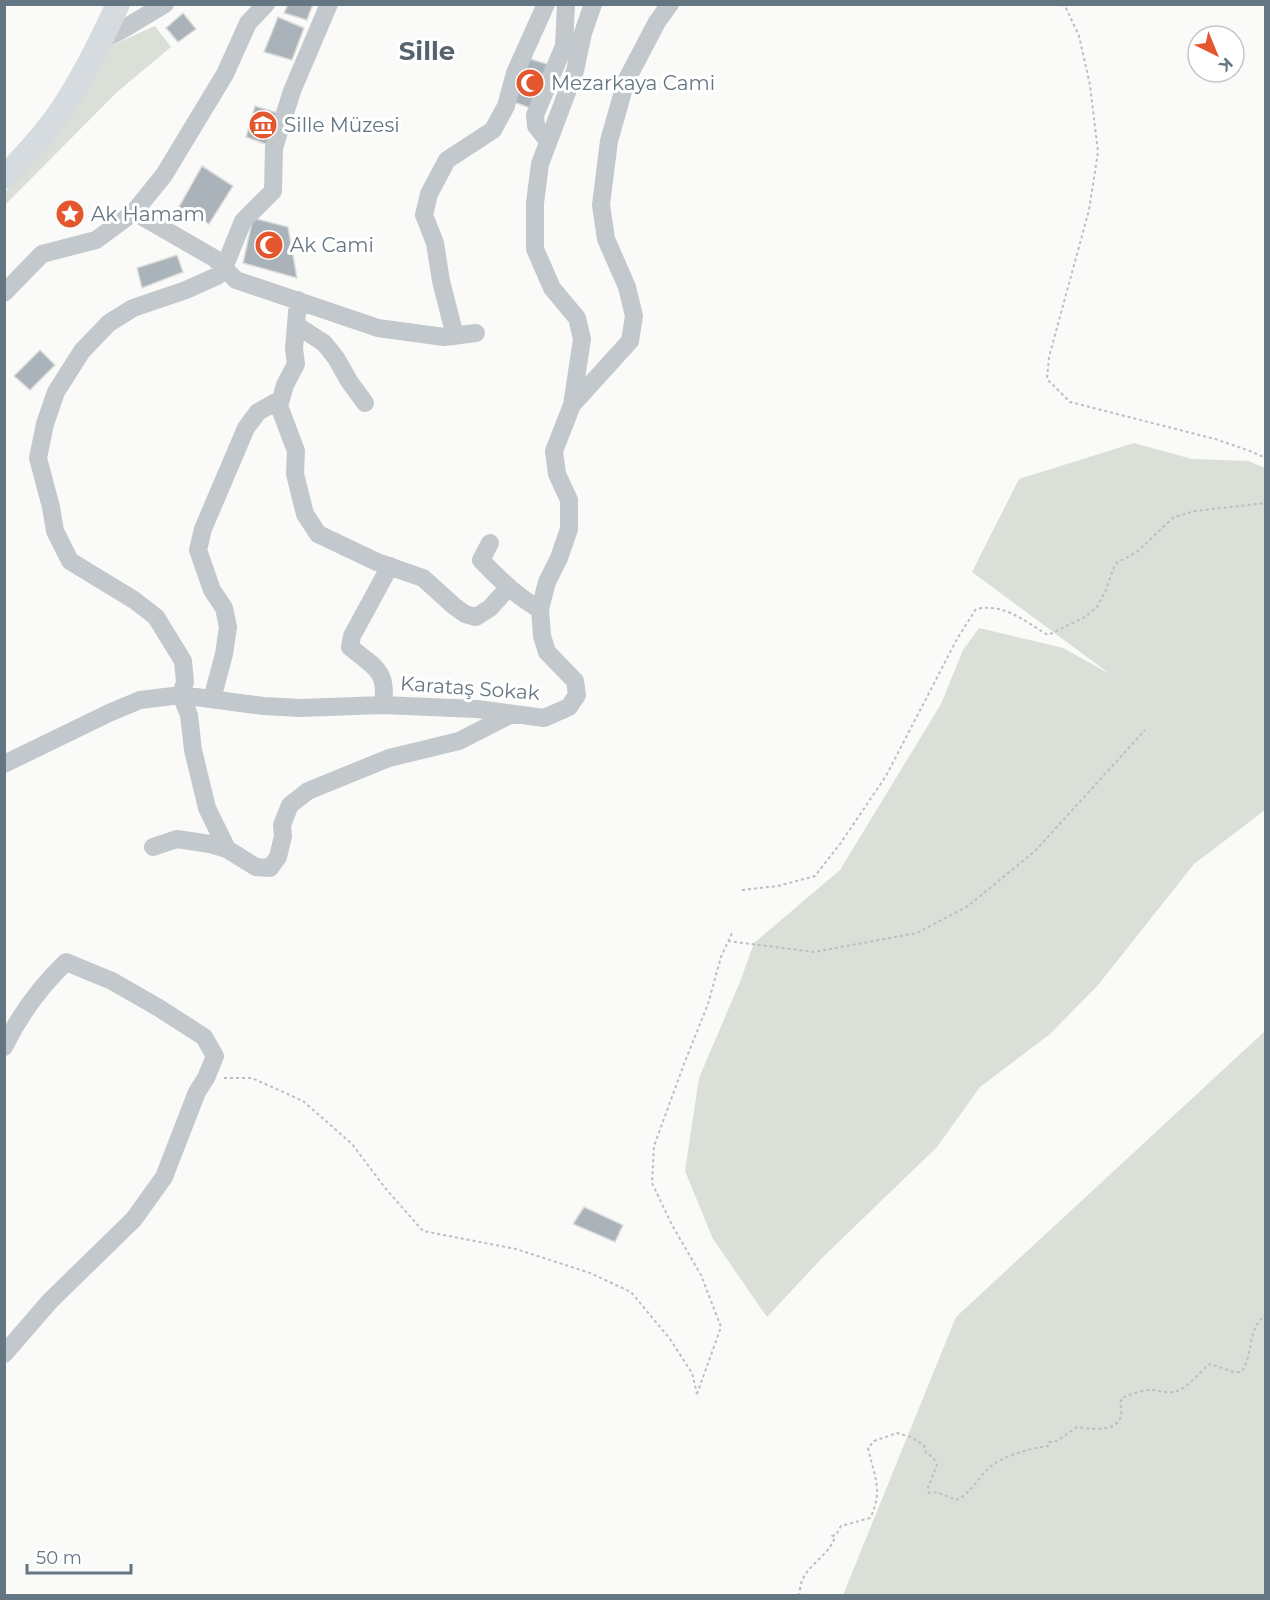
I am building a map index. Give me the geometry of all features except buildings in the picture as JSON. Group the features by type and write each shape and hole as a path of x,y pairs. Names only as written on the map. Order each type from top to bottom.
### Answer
{"main road":[{"path":"4,177 34,146 64,107 102,40 118,4"}],"street":[{"path":"102,40 165,4"},
{"path":"4,293 42,254 96,240 134,212 164,175 225,74 248,23 266,4"},
{"path":"227,849 207,808 193,750 189,715 182,696 185,682 183,661 156,617 134,600 70,561 56,531 38,458 45,424 56,392 82,351 109,323 133,308 186,290 217,276 224,268 243,221 273,191 274,148 292,91 329,4"},
{"path":"455,336 441,280 435,243 424,215 429,194 447,160 493,130 506,106 515,73 546,4"},
{"path":"566,4 583,33"},
{"path":"548,141 536,126 535,115 564,46 566,4"},
{"path":"572,405 582,339 577,318 552,288 536,249 535,203 540,164 575,71 583,33 593,4"},
{"name":"Karataş Sokak","path":"4,764 140,700 182,696 300,708 383,705 477,709 544,718 569,707 578,695 575,681 547,652 542,636 540,609 547,582 559,558 569,529 569,500 557,474 554,451 572,405 630,340 634,316 627,287 606,239 601,205 609,141 626,81 657,22 670,4"},
{"path":"134,212 214,258 236,280 378,328 444,337 476,333"},
{"path":"298,300 296,364 285,385 279,406 296,452 295,474 305,514 318,534 377,562 423,578 465,614 476,617 490,608 509,587"},
{"path":"296,325 324,343 365,403"},
{"path":"212,699 224,654 228,627 224,608 212,590 198,550 204,529 246,428 258,412 281,399"},
{"path":"490,543 481,560 509,587 540,609"},
{"path":"383,705 385,687 379,672 350,647 352,636 390,566"},
{"path":"153,847 177,839 210,844 227,849 255,867 270,868 278,857 283,836 282,825 290,805 308,791 389,758 459,741 512,714"},
{"path":"4,1047 15,1023 43,984 66,962 112,981 159,1008 204,1037 215,1056 197,1092 164,1177 134,1219 50,1301 4,1354"}],"path":[{"path":"1061,4 1066,8 1079,36 1090,85 1098,152 1089,210 1048,357 1047,379 1070,402 1215,439 1266,458"},
{"path":"742,890 778,886 814,876 840,844 886,776 957,639 976,609 986,606 1002,608 1048,636 1085,617 1096,607 1115,564 1137,551 1174,517 1195,510 1266,503"},
{"path":"728,941 814,951 917,933 968,906 1035,851 1145,730"},
{"path":"206,1078 252,1078 303,1101 352,1144 386,1189 423,1231 516,1249 590,1273 631,1292 670,1339 692,1373 697,1394 721,1326 700,1275 672,1226 652,1183 654,1146 708,1004 721,957 733,931"},
{"path":"799,1596 802,1581 815,1563 826,1554 834,1540 832,1536 836,1535 841,1526 870,1518 877,1503 876,1485 868,1448 874,1441 897,1433 911,1437 924,1445 926,1453 933,1457 937,1465 928,1487 929,1493 937,1492 956,1500 967,1495 981,1477 1001,1460 1034,1448 1048,1446 1049,1442 1057,1441 1077,1427 1103,1430 1112,1427 1122,1412 1120,1403 1122,1398 1142,1390 1167,1393 1185,1388 1201,1370 1210,1364 1234,1372 1240,1371 1244,1368 1256,1323 1266,1314"}],"shaded area":[{"path":"155,26 171,47 117,92 5,205 5,192 18,179 108,47"},
{"path":"1134,443 1192,459 1248,461 1265,468 1265,810 1194,864 1098,985 1050,1034 980,1087 937,1147 822,1258 767,1317 713,1239 685,1171 699,1078 754,943 840,870 941,704 963,650 979,628 1063,648 1110,674 972,572 1019,479"},
{"path":"1265,1031 1265,1595 843,1595 956,1317"}],"place":[{"name":"Mezarkaya Cami","path":"530,83"},
{"name":"Sille Müzesi","path":"263,125"},
{"name":"Ak Hamam","path":"70,214"},
{"name":"Ak Cami","path":"269,245"}],"district":[{"name":"Sille","path":"427,51"}]}
